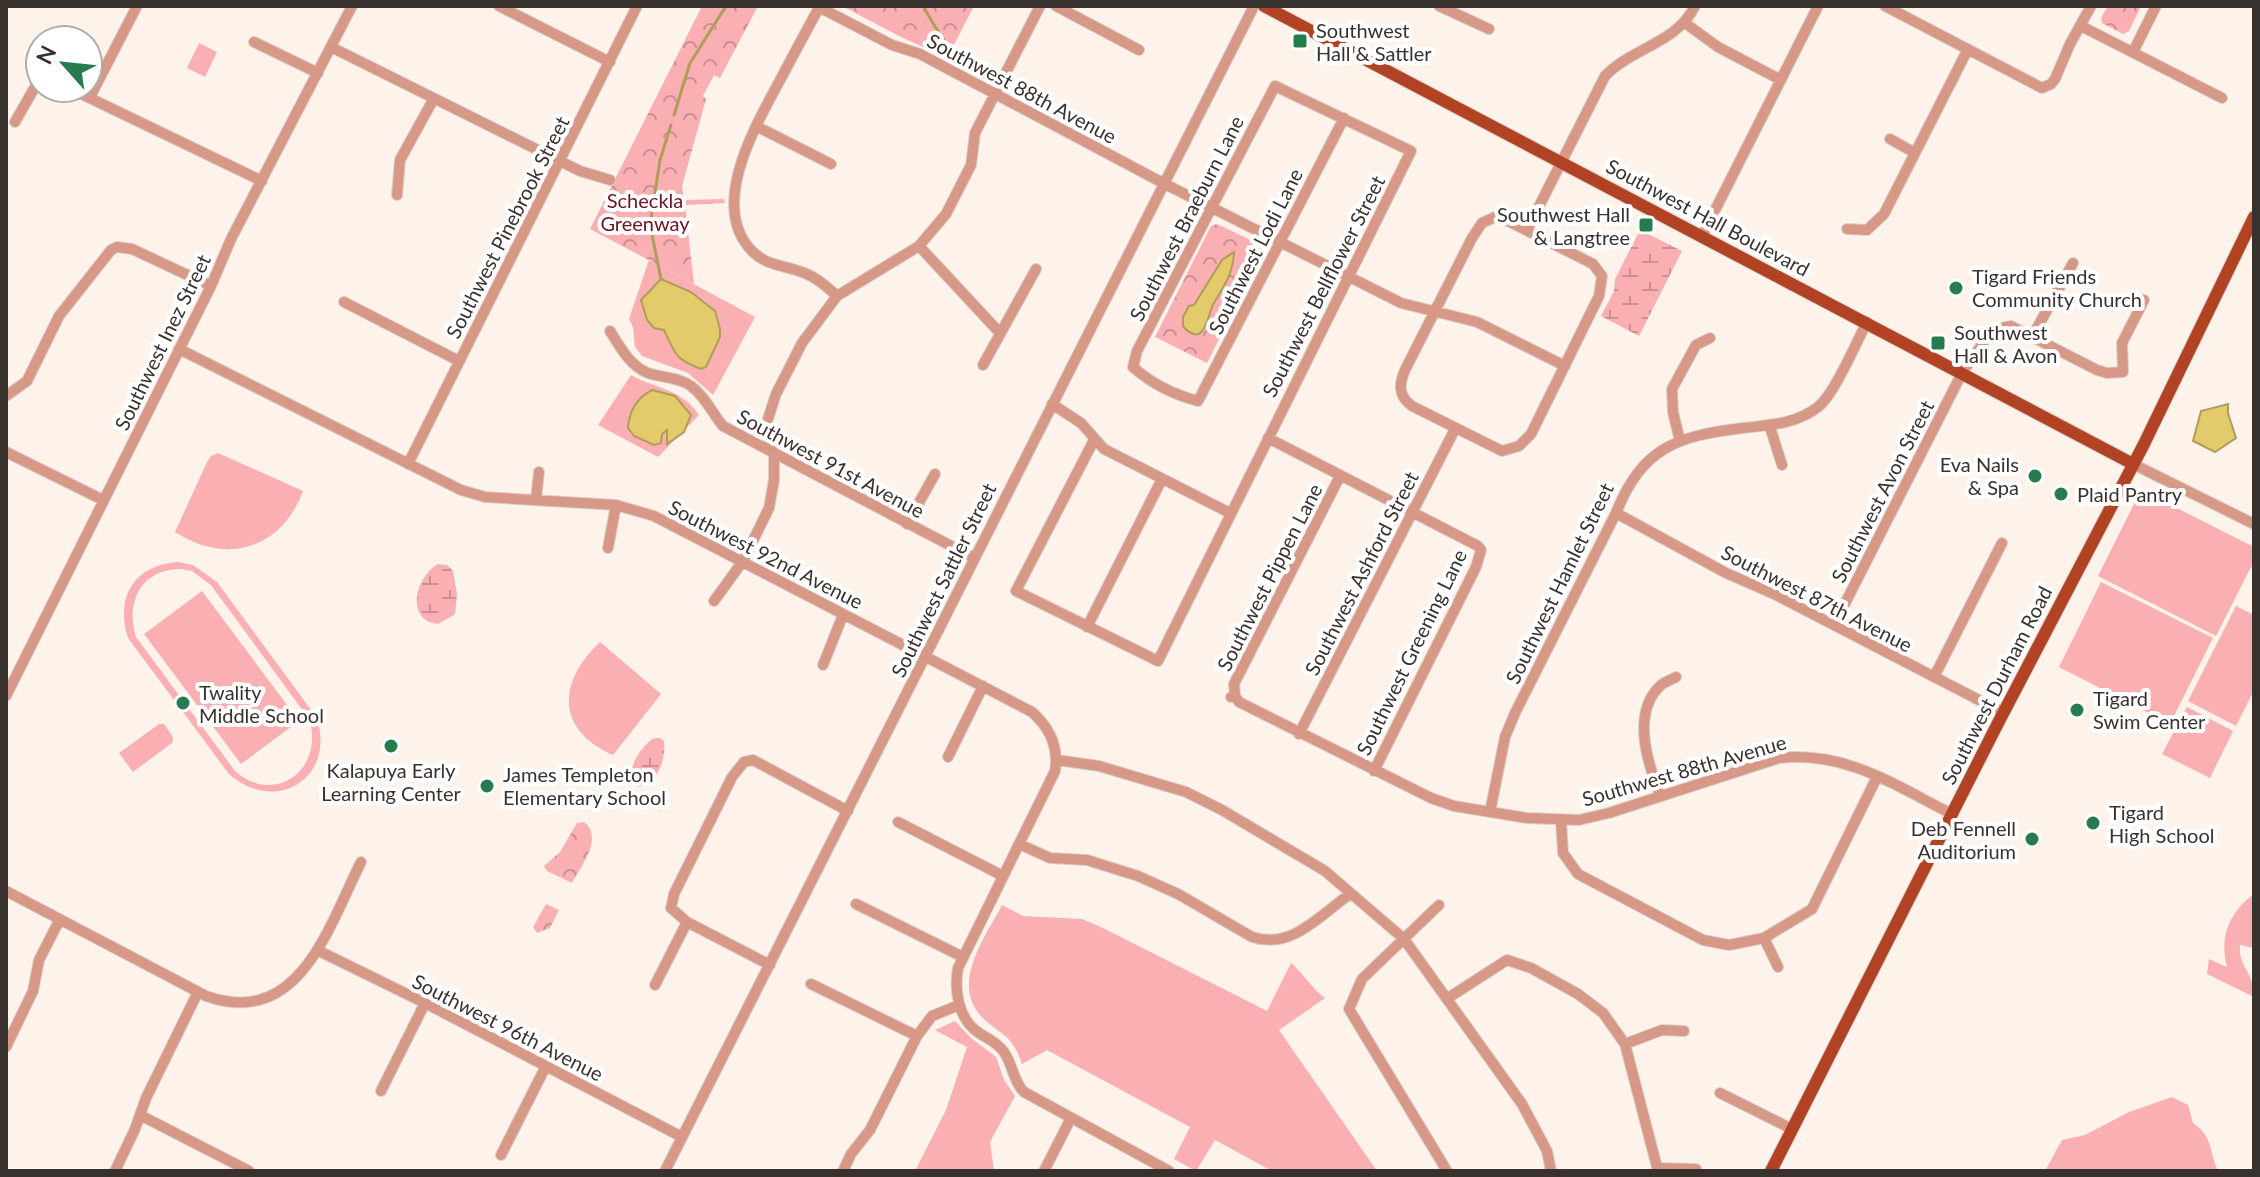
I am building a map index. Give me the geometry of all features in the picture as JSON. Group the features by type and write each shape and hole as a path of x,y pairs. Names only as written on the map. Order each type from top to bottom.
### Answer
{"main road":[{"name":"Southwest Hall Boulevard","path":"1264,6 2133,464"},
{"name":"Southwest Durham Road","path":"1771,1171 2191,352 2254,217"}],"street":[{"path":"104,70 137,6"},
{"name":"Southwest Inez Street","path":"6,696 352,6"},
{"path":"499,6 610,62"},
{"name":"Southwest Pinebrook Street","path":"408,464 637,6"},
{"path":"819,6 744,152 736,181 738,229 752,251 769,264 809,275 837,296"},
{"name":"Southwest 88th Avenue","path":"819,6 892,45 920,54 1163,183 1401,303 1477,322 1565,366"},
{"path":"714,601 743,561 769,508 774,454 766,430 776,394 802,343 837,296 919,246 946,214 971,165 975,133 1040,6"},
{"path":"1056,6 1139,50"},
{"name":"Southwest Sattler Street","path":"665,1171 1254,6"},
{"path":"1439,6 1489,29"},
{"path":"1527,230 1605,76 1626,57 1662,41 1685,23 1695,6"},
{"path":"1702,236 1818,6"},
{"path":"1885,6 2036,86 2047,87 2055,79 2091,6"},
{"path":"2133,52 2156,6"},
{"path":"1685,23 1718,47 1781,80"},
{"path":"2081,26 2222,98"},
{"path":"254,42 318,73"},
{"path":"331,47 560,162 591,176 610,180"},
{"path":"1847,229 1867,230 1879,221 1968,49"},
{"name":"Southwest Braeburn Lane","path":"1198,401 1143,376 1133,367 1137,351 1275,86 1344,118"},
{"path":"397,195 400,160 433,100"},
{"path":"15,122 25,104"},
{"path":"104,104 262,181"},
{"name":"Southwest Bellflower Street","path":"1268,438 1411,151 1344,118"},
{"name":"Southwest Lodi Lane","path":"1198,401 1344,118"},
{"path":"756,126 831,164"},
{"path":"1890,139 1915,153"},
{"path":"1495,217 1593,264 1602,276 1599,296 1531,434 1519,446 1502,451 1455,429 1404,399 1400,389 1405,370 1435,311 1482,223 1495,217"},
{"path":"919,246 1000,333"},
{"path":"6,396 27,381 59,316 111,250 127,247 211,286"},
{"path":"2032,337 2073,263"},
{"path":"983,365 1036,269"},
{"name":"Southwest Avon Street","path":"1834,625 1962,373 1992,330 2011,326 2097,370 2123,372 2123,341 2144,300"},
{"path":"344,302 459,361"},
{"name":"Southwest Hamlet Street","path":"1490,812 1505,737 1515,713 1626,488 1639,468 1665,447 1680,441 1742,428 1770,427 1801,418 1821,405 1867,322"},
{"name":"Southwest 91st Avenue","path":"610,331 637,367 690,385 723,426 974,558"},
{"path":"1680,441 1673,412 1672,389 1696,345 1710,338"},
{"name":"Southwest 92nd Avenue","path":"179,349 472,494 616,505 654,516 1025,708 1040,719 1050,733 1057,760"},
{"path":"1052,404 1081,423 1104,449 1230,513"},
{"path":"1770,427 1782,465"},
{"name":"Southwest Ashford Street","path":"1299,734 1455,429"},
{"path":"1094,440 1016,591 1158,661 1268,438 1412,512"},
{"path":"6,452 103,500"},
{"path":"2133,464 2254,524"},
{"path":"536,499 539,472"},
{"path":"907,524 935,474"},
{"name":"Southwest Pippen Lane","path":"1233,697 1234,684 1340,476"},
{"path":"1087,627 1162,479"},
{"path":"608,548 616,505"},
{"name":"Southwest Greening Lane","path":"1374,771 1476,567 1481,550 1412,512"},
{"name":"Southwest 87th Avenue","path":"1616,513 1726,573 1765,589 2004,713"},
{"path":"1934,677 2002,543"},
{"path":"823,665 843,615"},
{"path":"1660,795 1646,761 1645,720 1650,702 1659,687 1676,677"},
{"path":"948,757 983,686"},
{"name":"Southwest 88th Avenue","path":"1233,697 1299,734 1441,802 1490,812 1561,821 1590,818 1779,758 1801,755 1848,763 1952,814"},
{"path":"770,965 687,922 671,908 674,894 736,770 744,762 753,760 848,811"},
{"path":"1169,1171 1030,1096 1019,1087 1003,1051 973,1028 959,1005 956,979 963,957 1050,782 1057,760 1099,766 1186,792 1325,871 1404,939 1522,1104 1547,1151 1551,1171"},
{"path":"1561,821 1563,853 1578,874 1703,940 1729,945 1764,938 1812,909 1877,777"},
{"path":"898,822 1003,876"},
{"path":"1019,844 1050,858 1087,860 1138,876 1178,894 1263,941 1287,939 1350,894"},
{"path":"6,891 198,992 229,1003 261,1001 295,980 317,950 361,862"},
{"path":"856,904 963,957"},
{"path":"1439,905 1362,979 1349,1009 1447,1171"},
{"path":"6,1047 33,991 39,960 60,919"},
{"path":"655,985 687,922"},
{"path":"1764,938 1778,967"},
{"name":"Southwest 96th Avenue","path":"317,950 682,1137"},
{"path":"1448,998 1507,960 1531,968 1578,994 1603,1013 1625,1044 1658,1169 1696,1169"},
{"path":"811,984 917,1036"},
{"path":"115,1171 146,1098 198,992"},
{"path":"381,1091 425,1003"},
{"path":"843,1171 851,1154 870,1130 917,1036 932,1016 959,1005"},
{"path":"1625,1044 1662,1030 1684,1031"},
{"path":"501,1155 546,1066"},
{"path":"1720,1093 1792,1129"},
{"path":"140,1115 249,1171"},
{"path":"1044,1171 1071,1118"}],"green space":[{"name":"Scheckla Greenway","path":"702,6 758,6 720,78 714,75 703,96 706,99 682,186 684,200 724,199 725,203 685,205 694,284 590,229"},
{"path":"842,6 974,6 947,58"},
{"path":"2108,6 2141,6 2129,31 2123,34 2102,23 2101,18"},
{"path":"199,43 217,52 205,77 187,68"},
{"path":"1217,224 1259,244 1263,251 1207,363 1155,337 1211,226"},
{"path":"1640,230 1682,251 1639,336 1601,316 1614,291 1615,279"},
{"path":"649,260 755,317 713,395 688,373 642,356 635,347 629,319"},
{"path":"631,375 677,395 699,415 658,457 598,425"},
{"path":"218,453 303,491 281,527 266,539 250,546 213,548 175,532 207,462"},
{"path":"2141,490 2254,547 2254,561 2216,636 2098,576"},
{"path":"178,562 193,565 217,582 317,718 321,740 318,758 310,773 297,784 282,790 265,791 247,786 229,774 128,638 124,609 132,586 150,569","holes":["166,571 192,571 211,585 309,719 312,737 310,753 293,777 281,783 266,785 251,781 235,771 136,637 133,612 139,590 155,575"]},
{"path":"438,564 447,565 453,571 457,594 455,614 438,624 427,621 421,615 417,597 424,578"},
{"path":"2101,582 2213,638 2170,724 2059,667"},
{"path":"202,591 299,721 241,764 144,634"},
{"path":"2236,606 2254,615 2254,690 2236,726 2188,701"},
{"path":"600,642 661,694 613,755 594,745 581,732 572,719 569,704 576,673"},
{"path":"2187,707 2233,731 2210,778 2162,754"},
{"path":"159,724 164,724 173,737 172,743 133,772 119,753"},
{"path":"652,739 664,741 664,748 658,771 649,783 635,786 632,773 635,761"},
{"path":"584,822 590,829 591,844 572,883 547,871 544,866 560,852 577,823"},
{"path":"2254,894 2254,948 2240,945 2240,953 2252,981 2254,997 2207,974 2209,959 2227,967 2224,946 2228,926 2238,909"},
{"path":"546,904 559,910 550,928 537,933 533,927"},
{"path":"1002,905 1023,916 1082,919 1267,1011 1291,963 1325,998 1279,1030 1377,1171 1272,1171 1215,1140 1196,1171 1174,1159 1190,1127 1047,1050 1022,1064 1011,1041 983,1018 973,1005 969,991 973,962"},
{"path":"955,1021 996,1057 1004,1080 1015,1096 990,1142 994,1171 915,1171 946,1110 967,1047 935,1030"},
{"path":"2172,1097 2188,1105 2193,1123 2207,1139 2218,1171 2045,1171 2062,1140 2085,1135 2129,1112"}],"shaded area":[{"path":"1234,252 1230,274 1204,329 1196,335 1190,332 1183,326 1183,317 1189,306 1194,305 1222,260"},
{"path":"661,279 691,292 715,311 720,337 706,367 701,369 685,362 674,350 664,330 654,328 647,320 641,300"},
{"path":"652,390 675,396 691,415 684,432 667,444 667,430 662,434 661,443 654,445 634,436 628,428 635,406"},
{"path":"2228,404 2236,438 2215,452 2193,441 2201,411"}],"waterway":[{"path":"674,115 690,63 726,6"},
{"path":"923,6 958,60"},
{"path":"661,279 650,225 660,160 671,125"}],"place":[{"name":"Southwest Hall & Sattler","path":"1300,41"},
{"name":"Southwest Hall & Langtree","path":"1646,225"},
{"name":"Tigard Friends Community Church","path":"1956,288"},
{"name":"Southwest Hall & Avon","path":"1938,343"},
{"name":"Eva Nails & Spa","path":"2035,476"},
{"name":"Plaid Pantry","path":"2061,494"},
{"name":"Twality Middle School","path":"183,703"},
{"name":"Tigard Swim Center","path":"2077,710"},
{"name":"Kalapuya Early Learning Center","path":"391,746"},
{"name":"James Templeton Elementary School","path":"487,786"},
{"name":"Tigard High School","path":"2093,823"},
{"name":"Deb Fennell Auditorium","path":"2032,839"}]}
